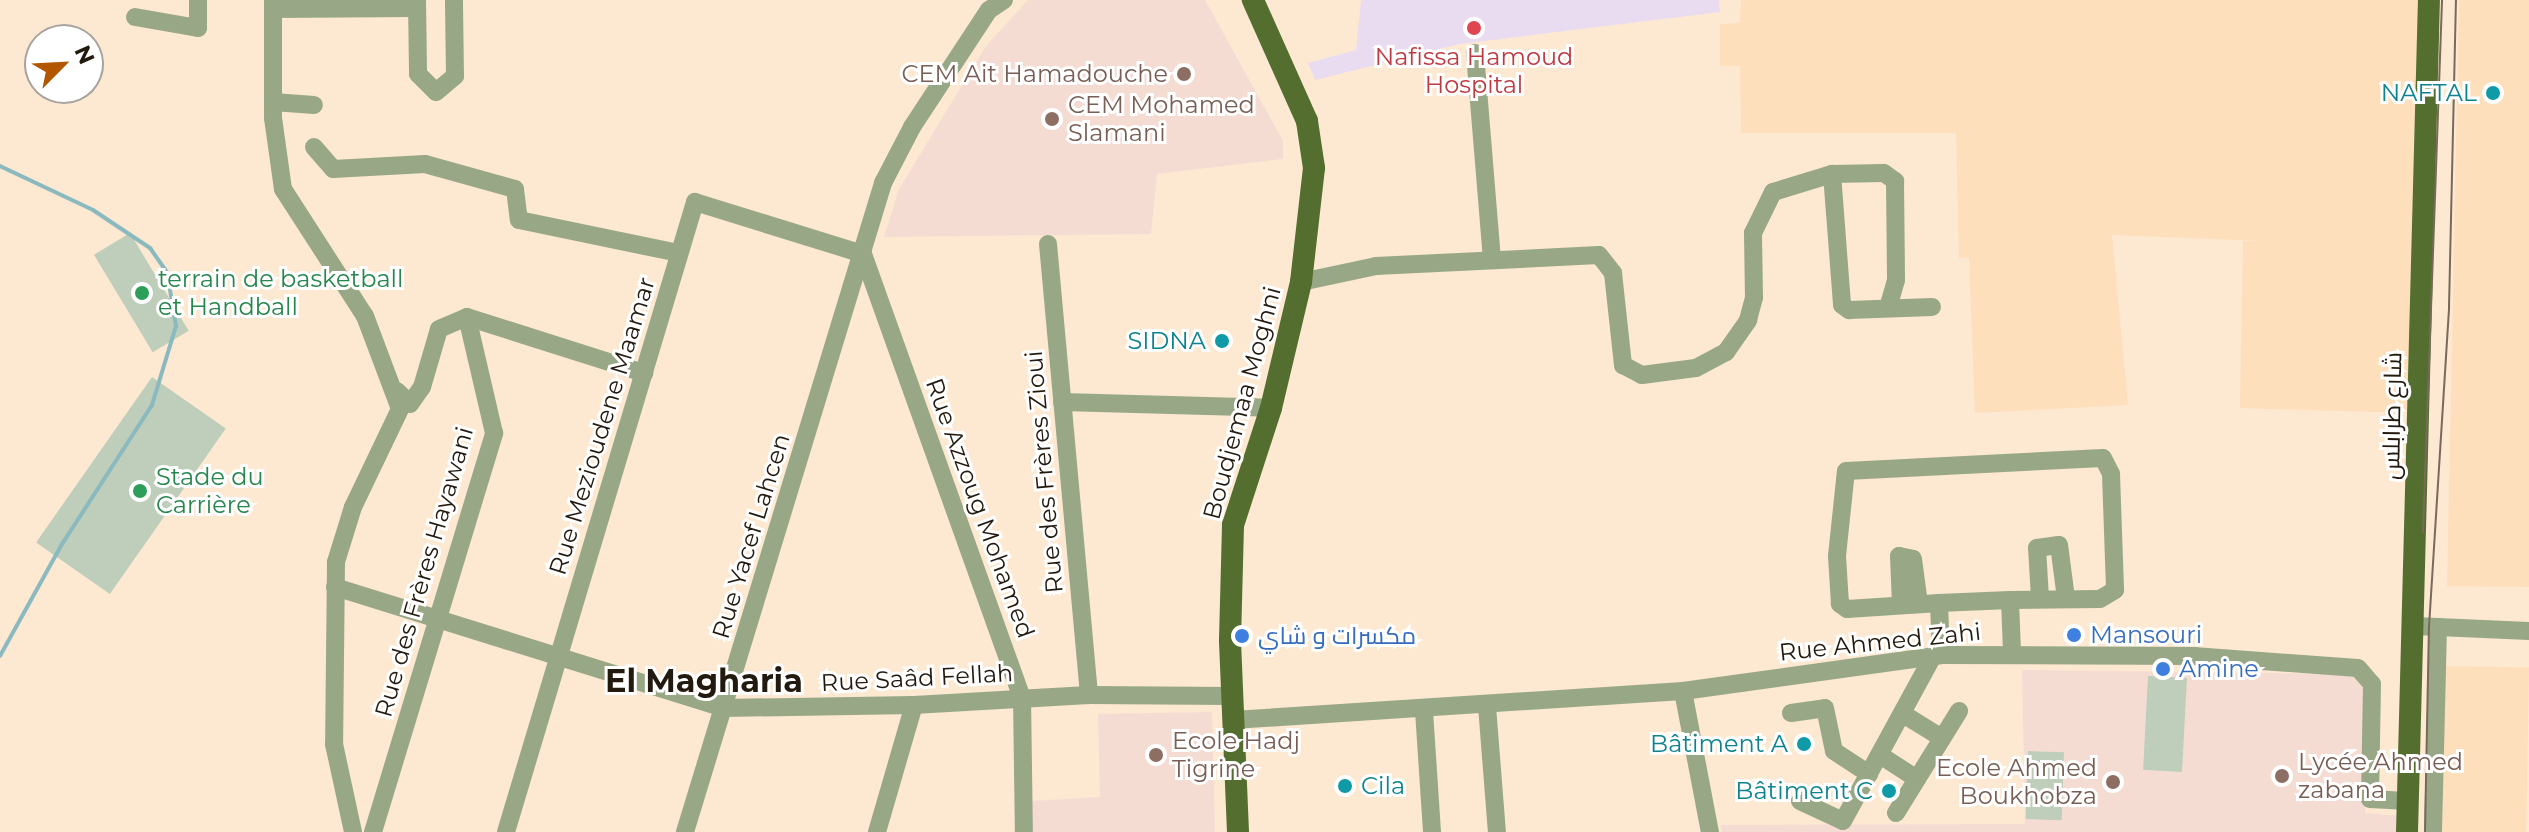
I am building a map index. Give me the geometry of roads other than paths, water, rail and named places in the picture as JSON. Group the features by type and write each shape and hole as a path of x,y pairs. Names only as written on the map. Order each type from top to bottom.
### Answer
{"main road":[{"name":"Boudjemaa Moghni","path":"1238,832 1231,696 1233,525 1271,408 1301,282 1314,168 1307,121 1253,0"},
{"name":"شارع طرابلس","path":"2407,832 2415,626 2429,0"}],"street":[{"path":"135,17 198,28 198,0"},
{"path":"353,832 334,744 336,562 353,507 400,409 397,391 349,287 283,189 274,153 273,4 416,4 418,74 436,92 455,76 454,0"},
{"name":"Rue Yacef Lahcen","path":"685,832 883,183 912,127 989,10 1004,0"},
{"path":"1475,53 1492,259"},
{"path":"273,102 314,105"},
{"path":"314,147 333,169 425,164 515,189 519,220 679,253"},
{"path":"1301,282 1376,266 1599,255 1613,273 1623,365 1642,375 1696,368 1726,352 1748,320 1754,298 1753,233 1766,202 1790,183 1832,174 1884,173 1895,181 1896,280 1888,308"},
{"path":"1832,174 1842,305 1849,310 1932,307"},
{"name":"Rue Mezioudene Maamar","path":"506,832 695,202 863,254"},
{"name":"Rue des Frères Zioui","path":"1048,244 1089,695"},
{"name":"Rue Azzoug Mohamed","path":"863,254 1022,697 1024,832"},
{"path":"397,391 410,404 422,387 439,329 467,317 644,373"},
{"name":"Rue des Frères Hayawani","path":"373,832 494,433 467,317"},
{"path":"1062,402 1271,408"},
{"path":"2103,458 2111,474 2115,590 2100,599 2040,598 1847,609 1838,598 1841,477 1852,469 2103,458"},
{"path":"2040,598 2037,548 2059,545 2066,598"},
{"name":"Rue Saâd Fellah","path":"335,587 440,618 557,659 723,708 914,705 1089,695 1231,696"},
{"path":"2010,600 2012,653"},
{"path":"1800,801 1843,821 1937,656 1939,603"},
{"path":"2415,626 2529,631"},
{"path":"2433,832 2438,627"},
{"name":"Rue Ahmed Zahi","path":"1233,720 1424,711 1683,691 1937,656 2012,653 2194,656 2358,668 2372,684 2370,799 2407,801"},
{"path":"1683,691 1710,832"},
{"path":"877,832 914,705"},
{"path":"1487,706 1497,832"},
{"path":"1791,713 1825,708 1834,751 1869,774"},
{"path":"1424,711 1432,832"},
{"path":"1896,813 1959,711"},
{"path":"1903,714 1942,738"},
{"path":"1880,755 1917,779"}],"waterway":[{"path":"0,166 93,210 150,248 167,272 176,326 152,405 62,544 0,656"}],"tram line":[{"path":"2423,532 2442,0"},
{"path":"2425,832 2429,627 2449,307 2456,0"}],"place":[{"name":"Nafissa Hamoud Hospital","path":"1474,28"},
{"name":"CEM Ait Hamadouche","path":"1184,74"},
{"name":"NAFTAL","path":"2493,93"},
{"name":"CEM Mohamed Slamani","path":"1052,119"},
{"name":"terrain de basketball et Handball","path":"142,293"},
{"name":"SIDNA","path":"1222,341"},
{"name":"Stade du Carrière","path":"140,491"},
{"name":"Mansouri","path":"2074,635"},
{"name":"مكسرات و شاي","path":"1242,636"},
{"name":"Amine","path":"2163,669"},
{"name":"Bâtiment A","path":"1804,744"},
{"name":"Ecole Hadj Tigrine","path":"1156,755"},
{"name":"Lycée Ahmed zabana","path":"2282,776"},
{"name":"Ecole Ahmed Boukhobza","path":"2113,782"},
{"name":"Cila","path":"1345,786"},
{"name":"Bâtiment C","path":"1889,791"}],"district":[{"name":"El Magharia","path":"704,681"}]}
